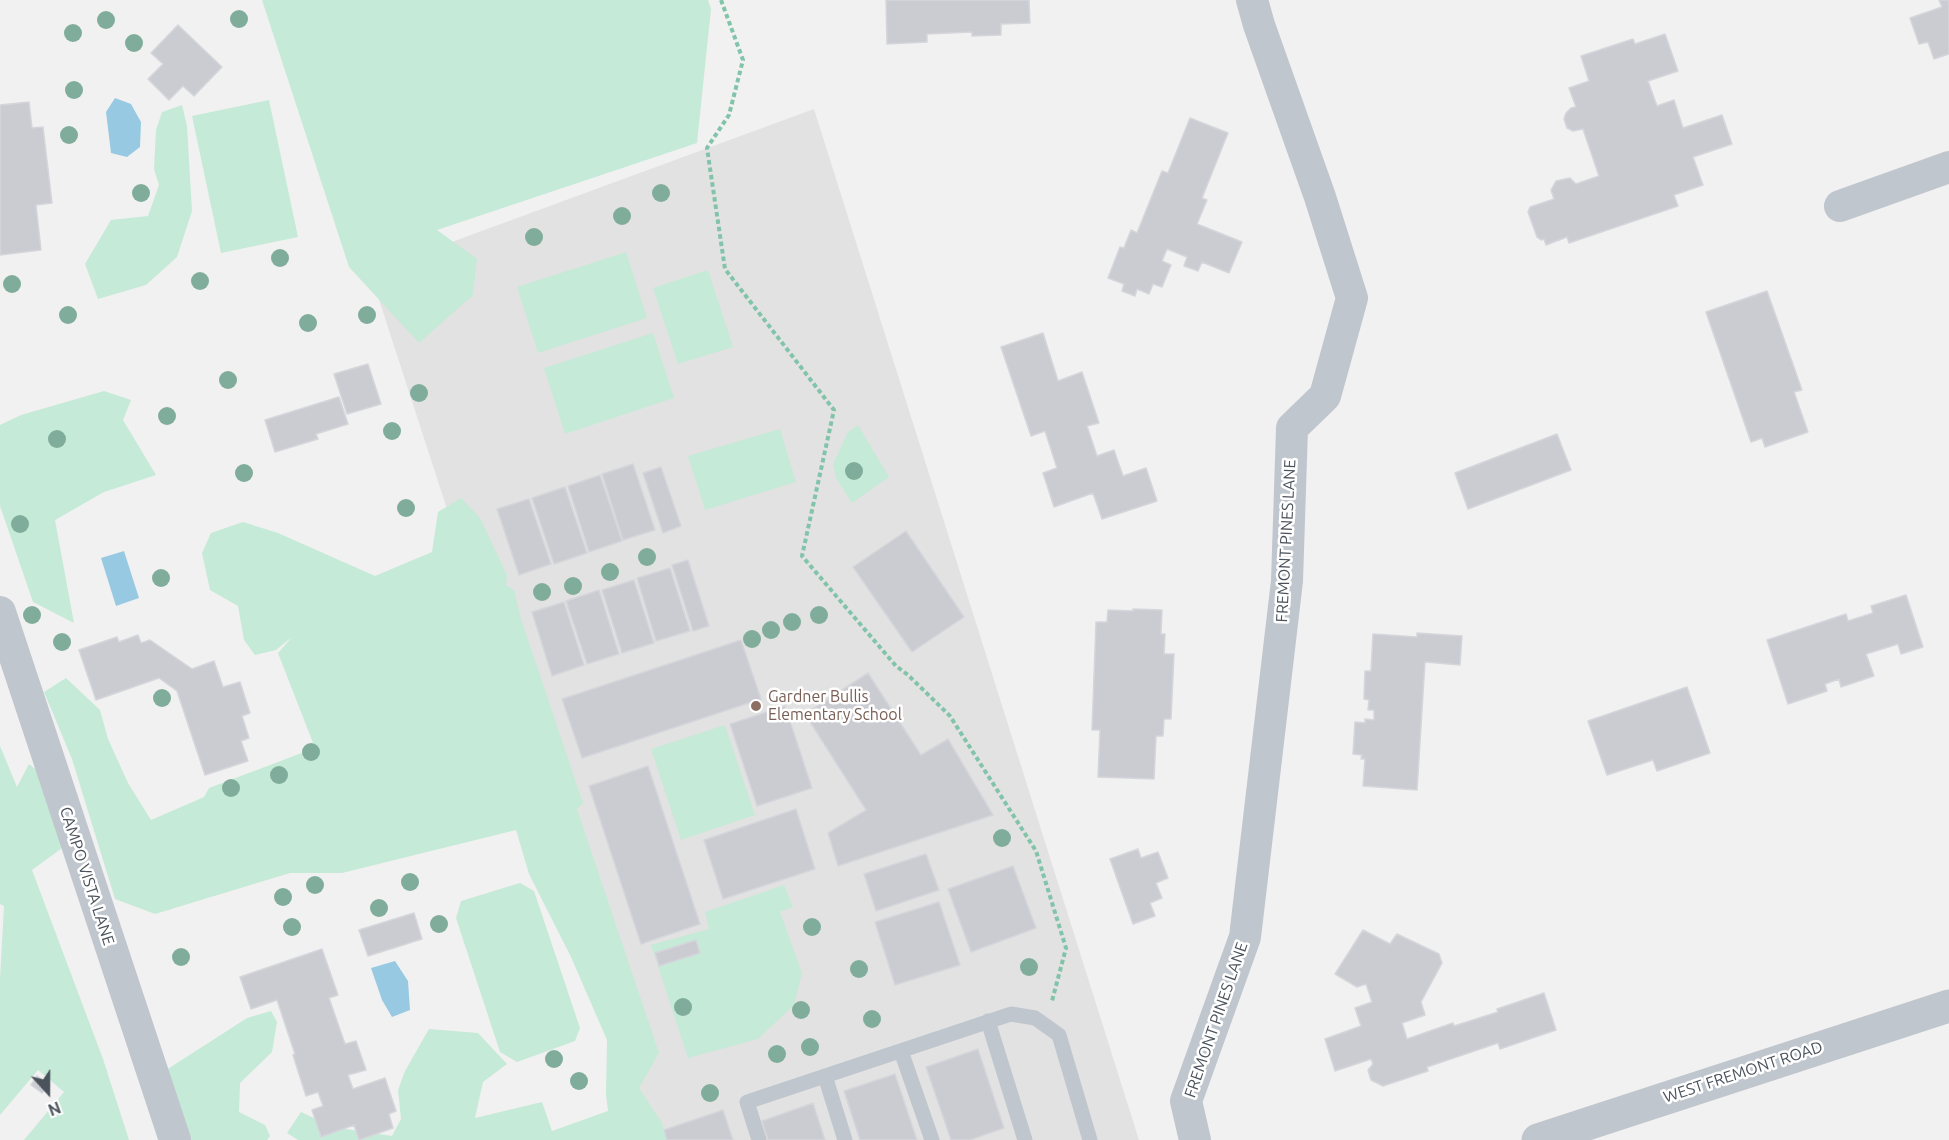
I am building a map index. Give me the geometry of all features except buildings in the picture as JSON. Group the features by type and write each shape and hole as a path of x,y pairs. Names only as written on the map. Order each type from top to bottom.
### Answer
{"street":[{"name":"FREMONT PINES LANE","path":"1195,1140 1186,1101 1245,937 1287,582 1292,428 1325,396 1353,298 1252,0"},
{"path":"1840,206 1949,167"},
{"name":"CAMPO VISTA LANE","path":"0,612 175,1140"},
{"name":"WEST FREMONT ROAD","path":"1538,1140 1949,1006"}],"lane":[{"path":"759,1140 747,1102 1011,1014 1035,1018 1059,1035 1090,1140"},
{"path":"988,1021 1025,1140"},
{"path":"901,1051 932,1140"},
{"path":"825,1076 845,1140"}],"path":[{"path":"721,0 743,60 729,115 707,148 725,269 834,410 802,556 896,666 950,716 1036,850 1066,948 1051,1000 1061,1006"}],"shaded area":[{"name":"Gardner Bullis Elementary School","path":"814,109 1139,1140 652,1140 370,272"}],"green space":[{"path":"262,0 708,0 711,9 697,143 437,230 477,259 473,295 419,343 349,267"},
{"path":"269,100 298,237 221,253 192,116"},
{"path":"182,105 187,126 192,211 177,257 146,285 98,299 85,264 111,220 148,216 159,185 154,169 156,130 162,112"},
{"path":"626,252 647,318 538,353 517,287"},
{"path":"708,270 733,347 678,364 653,288"},
{"path":"653,333 674,398 565,434 544,368"},
{"path":"104,391 131,400 123,420 156,475 104,492 55,520 74,623 33,602 0,506 0,425 21,415"},
{"path":"858,425 889,477 852,503 836,478 833,464 848,432"},
{"path":"780,429 796,482 705,510 688,456"},
{"path":"461,498 480,518 507,575 506,585 514,590 521,619 583,803 577,809 659,1053 639,1088 662,1123 667,1140 298,1140 287,1133 301,1112 333,1127 392,1136 401,1119 398,1090 405,1071 429,1029 478,1033 507,1064 483,1082 475,1118 542,1102 552,1131 608,1111 607,1040 571,957 529,874 516,830 342,873 290,873 155,914 115,899 72,759 44,692 66,678 100,710 108,739 128,783 151,820 204,797 209,788 315,748 278,653 292,637 276,650 255,655 244,640 238,606 210,590 202,553 211,533 243,522 278,533 375,576 432,552 438,512"},
{"path":"725,725 755,815 681,840 651,749"},
{"path":"0,746 17,787 29,764 49,780 69,843 32,870 103,1059 129,1140 24,1140 64,1092 38,1070 0,1115 0,979 4,906 0,904"},
{"path":"520,883 534,891 580,1028 575,1041 517,1062 500,1052 456,918 461,901"},
{"path":"784,885 793,907 780,912 802,973 794,1005 758,1039 688,1058 651,945 709,929 705,912"},
{"path":"271,1011 277,1022 272,1052 240,1083 239,1112 265,1125 270,1136 267,1140 185,1140 160,1074 247,1018"}],"water":[{"path":"115,98 131,104 141,122 140,147 127,157 111,153 106,112"},
{"path":"124,551 139,598 116,606 101,558"},
{"path":"395,961 408,981 410,1010 392,1017 382,1000 371,968"}],"place":[{"name":"Gardner Bullis Elementary School","path":"756,706"}]}
